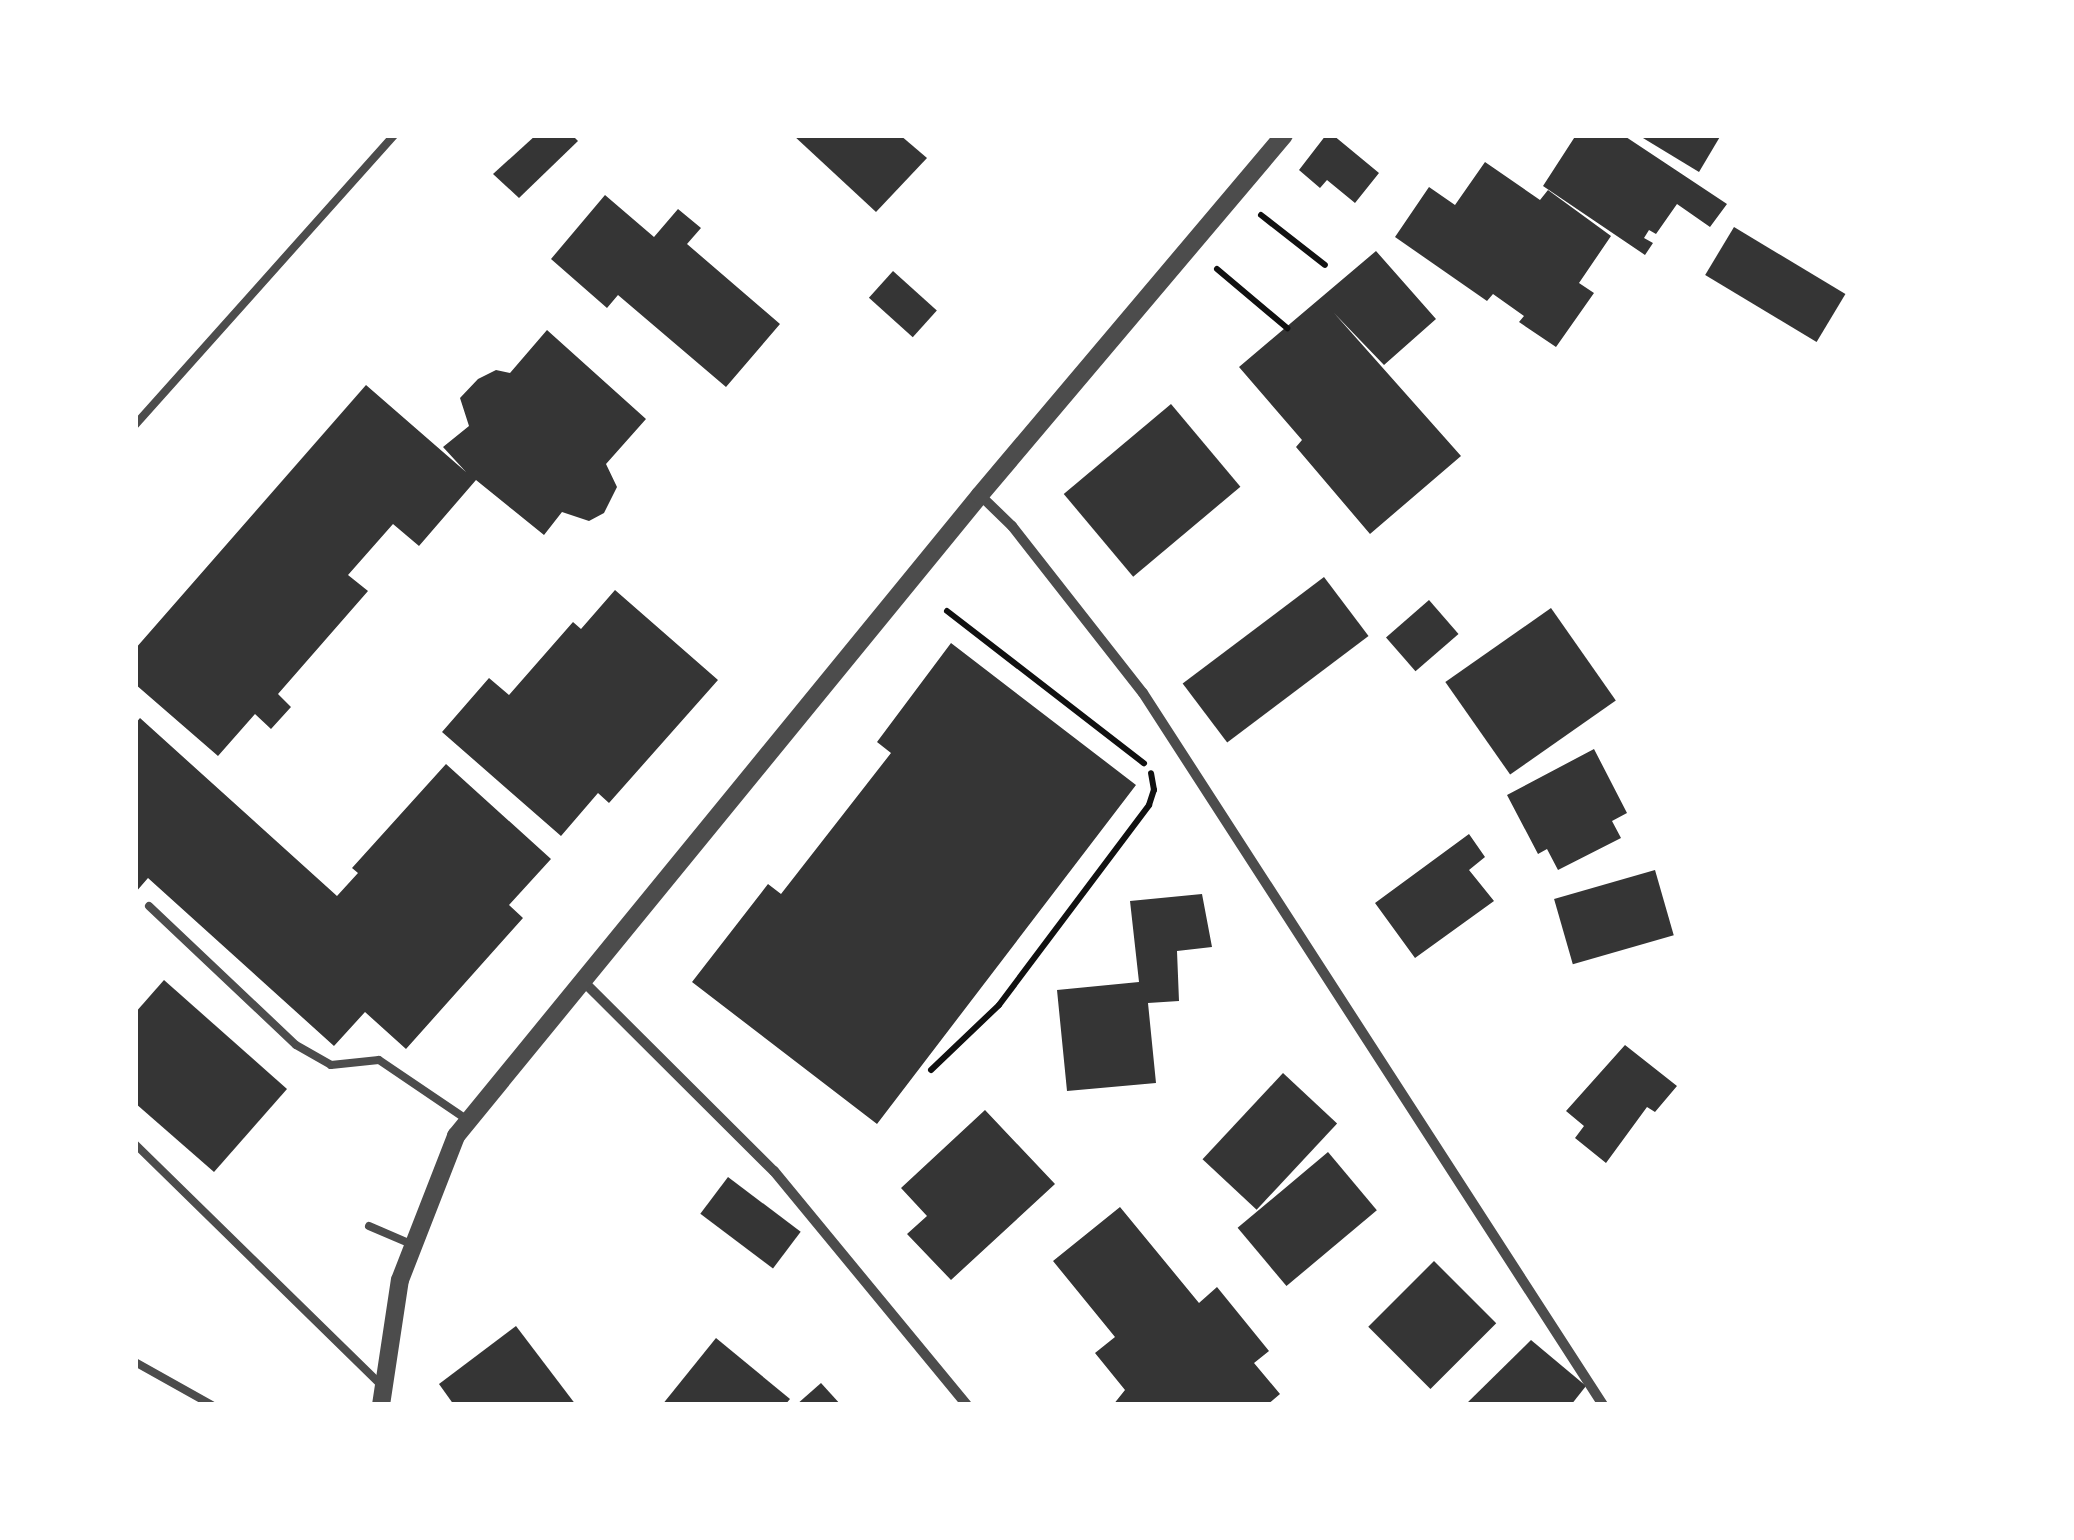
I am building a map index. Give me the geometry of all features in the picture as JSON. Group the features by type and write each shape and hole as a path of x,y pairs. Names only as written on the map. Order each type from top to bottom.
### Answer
{"street":[{"path":"381,1405 400,1280 456,1136 980,495 1284,135"},
{"path":"980,495 1012,526 1143,692 1603,1405"},
{"path":"582,980 774,1171 966,1405"}],"lane":[{"path":"135,426 394,135"},
{"path":"148,906 296,1045 331,1065 379,1060 469,1120"},
{"path":"135,1144 381,1386"},
{"path":"369,1226 411,1244"},
{"path":"135,1362 212,1405"}],"path":[{"path":"1252,207 1325,265"},
{"path":"1208,262 1286,328"},
{"path":"931,1070 999,1005 1149,805 1154,790 1144,764 947,611"}],"building":[{"path":"536,135 572,135 578,141 519,198 493,174"},
{"path":"793,135 900,135 927,158 876,212"},
{"path":"1326,135 1333,135 1379,173 1355,203 1327,180 1320,188 1299,170"},
{"path":"1576,135 1623,135 1727,204 1710,227 1677,204 1656,234 1649,230 1644,238 1653,243 1645,255 1543,186"},
{"path":"1638,135 1721,135 1699,172"},
{"path":"1485,162 1540,200 1548,190 1611,236 1579,283 1594,293 1556,347 1519,322 1524,316 1493,294 1487,301 1395,237 1429,187 1455,205"},
{"path":"605,195 654,237 678,209 701,228 687,244 780,324 726,387 618,295 607,308 551,259"},
{"path":"1734,227 1845,294 1817,342 1705,275"},
{"path":"1376,251 1436,319 1384,365 1334,313 1461,456 1370,534 1296,447 1302,440 1239,367"},
{"path":"893,271 937,310 913,337 869,298"},
{"path":"547,330 646,419 606,464 617,487 604,513 589,521 562,512 544,535 476,480 419,546 393,524 348,575 368,591 278,694 291,707 271,729 255,714 218,756 135,684 135,649 366,385 466,472 443,447 469,426 460,398 478,379 496,370 510,373"},
{"path":"1171,404 1240,487 1133,577 1064,494"},
{"path":"1324,577 1369,636 1227,743 1183,684"},
{"path":"615,590 718,680 609,803 598,793 561,836 442,732 489,678 509,695 573,622 581,629"},
{"path":"1429,600 1459,634 1416,671 1386,637"},
{"path":"1551,608 1616,701 1510,775 1445,682"},
{"path":"951,643 1136,785 877,1124 692,982 768,884 781,894 891,753 877,742"},
{"path":"140,718 337,896 358,873 352,868 446,764 551,859 509,905 523,918 406,1049 365,1012 334,1046 148,878 135,893 135,724"},
{"path":"1594,749 1627,813 1612,821 1621,838 1558,870 1547,849 1538,854 1507,795"},
{"path":"1469,834 1485,857 1469,870 1494,901 1415,958 1375,903"},
{"path":"1655,870 1674,935 1573,964 1554,899"},
{"path":"1202,894 1212,947 1177,951 1179,1001 1148,1003 1156,1083 1067,1091 1057,990 1139,982 1130,901"},
{"path":"164,980 287,1089 214,1172 135,1103 135,1013"},
{"path":"1625,1045 1677,1086 1655,1112 1647,1107 1606,1163 1575,1138 1584,1126 1566,1111"},
{"path":"1283,1073 1337,1123 1257,1210 1203,1159"},
{"path":"985,1110 1055,1184 951,1280 907,1234 927,1216 901,1188"},
{"path":"1328,1152 1377,1210 1286,1286 1238,1228"},
{"path":"728,1177 801,1232 773,1269 700,1214"},
{"path":"1120,1207 1199,1303 1217,1287 1269,1351 1254,1363 1280,1394 1267,1405 1113,1405 1125,1390 1095,1353 1115,1337 1053,1261"},
{"path":"1434,1261 1496,1323 1430,1389 1368,1327"},
{"path":"516,1326 576,1405 454,1405 439,1384"},
{"path":"716,1338 790,1399 785,1405 662,1405"},
{"path":"1531,1340 1586,1386 1571,1405 1465,1405"},
{"path":"821,1383 841,1405 796,1405"}]}
